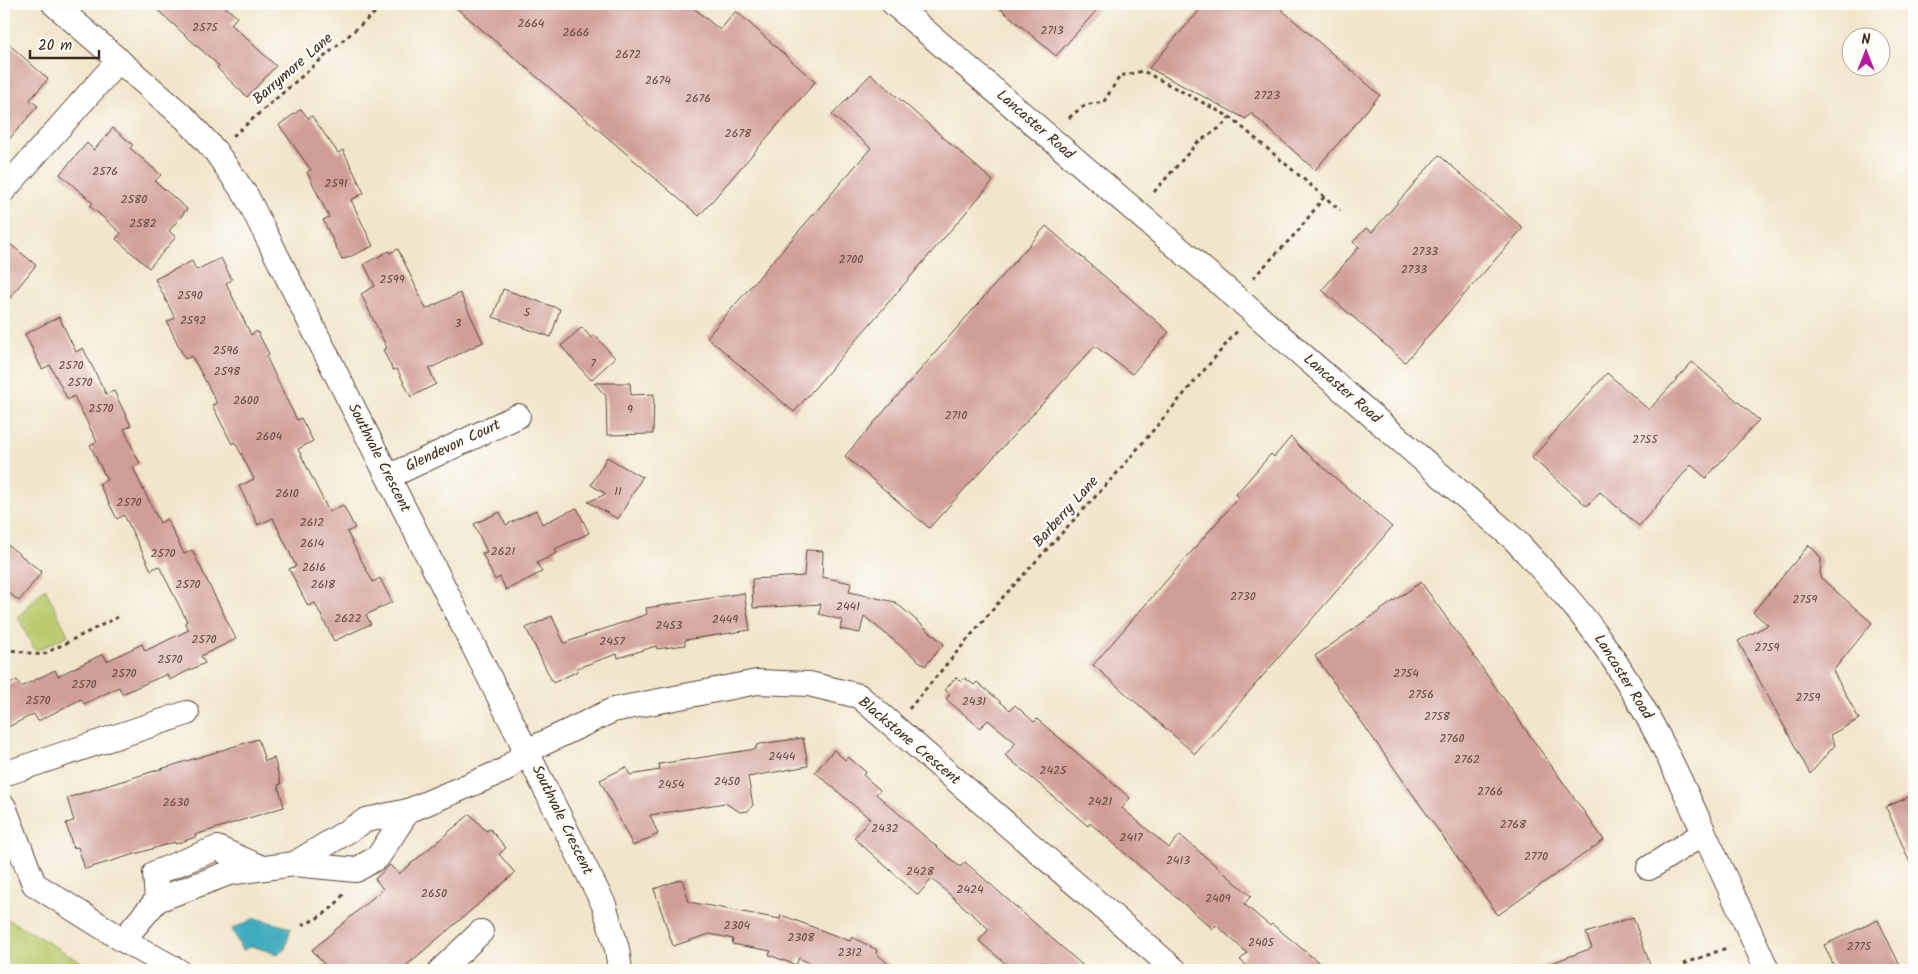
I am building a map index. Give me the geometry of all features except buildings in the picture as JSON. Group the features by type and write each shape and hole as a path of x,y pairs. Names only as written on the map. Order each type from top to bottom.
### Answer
{"street":[{"name":"Southvale Crescent","path":"54,4 186,119 216,152 248,197 604,905 617,949 620,970"},
{"name":"Lancaster Road","path":"894,4 1515,540 1581,613 1622,672 1649,718 1688,795 1767,970"},
{"path":"4,190 119,60"},
{"name":"Glendevon Court","path":"388,477 518,416"},
{"name":"Blackstone Crescent","path":"294,864 366,820 408,811 505,770 527,750 613,710 757,682 809,684 859,696 1175,970"},
{"path":"4,774 187,713"},
{"path":"4,807 34,884 123,940 177,970"},
{"path":"123,940 157,900 229,873 294,864 356,870 378,857 408,811"},
{"path":"1649,868 1706,837"},
{"name":"Lancaster Road","path":"1706,837 1752,970"},
{"path":"441,970 481,932"}],"path":[{"name":"Barrymore Lane","path":"216,152 385,4"},
{"path":"1069,118 1091,102 1103,103 1120,76 1143,71 1230,117 1340,210"},
{"path":"1154,192 1197,143 1221,127 1230,117"},
{"path":"1253,278 1298,231 1324,197"},
{"name":"Barberry Lane","path":"894,727 1004,596 1117,473 1253,312"},
{"path":"4,649 42,655 118,617"},
{"path":"302,925 315,920 338,903 356,870"},
{"path":"1684,964 1729,947"}],"green space":[{"path":"45,588 68,635 40,649 34,649 18,617"},
{"path":"4,917 95,970 4,970"}],"water":[{"path":"255,918 291,928 285,949 277,954 251,946 242,951 232,929"}]}
